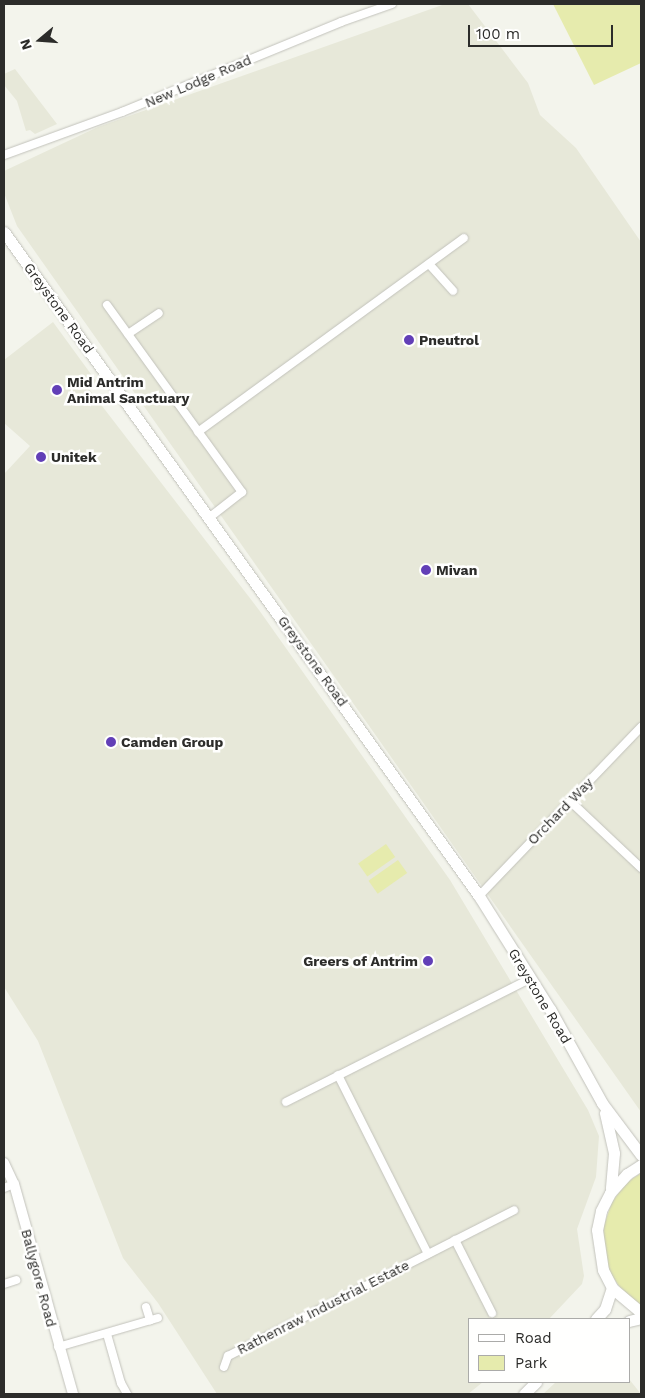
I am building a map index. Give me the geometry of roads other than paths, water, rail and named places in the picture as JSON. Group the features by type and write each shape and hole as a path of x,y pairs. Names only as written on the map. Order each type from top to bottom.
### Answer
{"main road":[{"name":"Greystone Road","path":"4,232 210,517 479,896 531,978 602,1103 641,1155"},
{"name":"Greystone Road","path":"602,1103 614,1153 610,1192"},
{"path":"641,1165 627,1174 610,1192 601,1211 597,1237 603,1270 612,1288 641,1312"},
{"path":"597,1318 605,1308 612,1288"},
{"path":"524,1394 535,1383"}],"street":[{"name":"New Lodge Road","path":"4,155 122,112 341,22 392,4"},
{"path":"198,432 464,238"},
{"path":"429,264 453,291"},
{"path":"107,306 242,492 210,517"},
{"path":"128,334 159,313"},
{"name":"Orchard Way","path":"479,896 641,727"},
{"path":"570,801 641,868"},
{"path":"286,1102 338,1074 531,978"},
{"path":"338,1074 428,1254"},
{"name":"Ballygore Road","path":"4,1163 9,1186 73,1394"},
{"name":"Rathenraw Industrial Estate","path":"224,1367 228,1356 514,1210"},
{"path":"455,1240 492,1313"},
{"path":"4,1284 16,1280"},
{"path":"146,1307 150,1320"},
{"path":"58,1347 158,1318"},
{"path":"107,1334 120,1384 127,1394"}],"place":[{"name":"Pneutrol","path":"409,340"},
{"name":"Mid Antrim Animal Sanctuary","path":"57,390"},
{"name":"Unitek","path":"41,457"},
{"name":"Mivan","path":"426,570"},
{"name":"Camden Group","path":"111,742"},
{"name":"Greers of Antrim","path":"428,961"}]}
